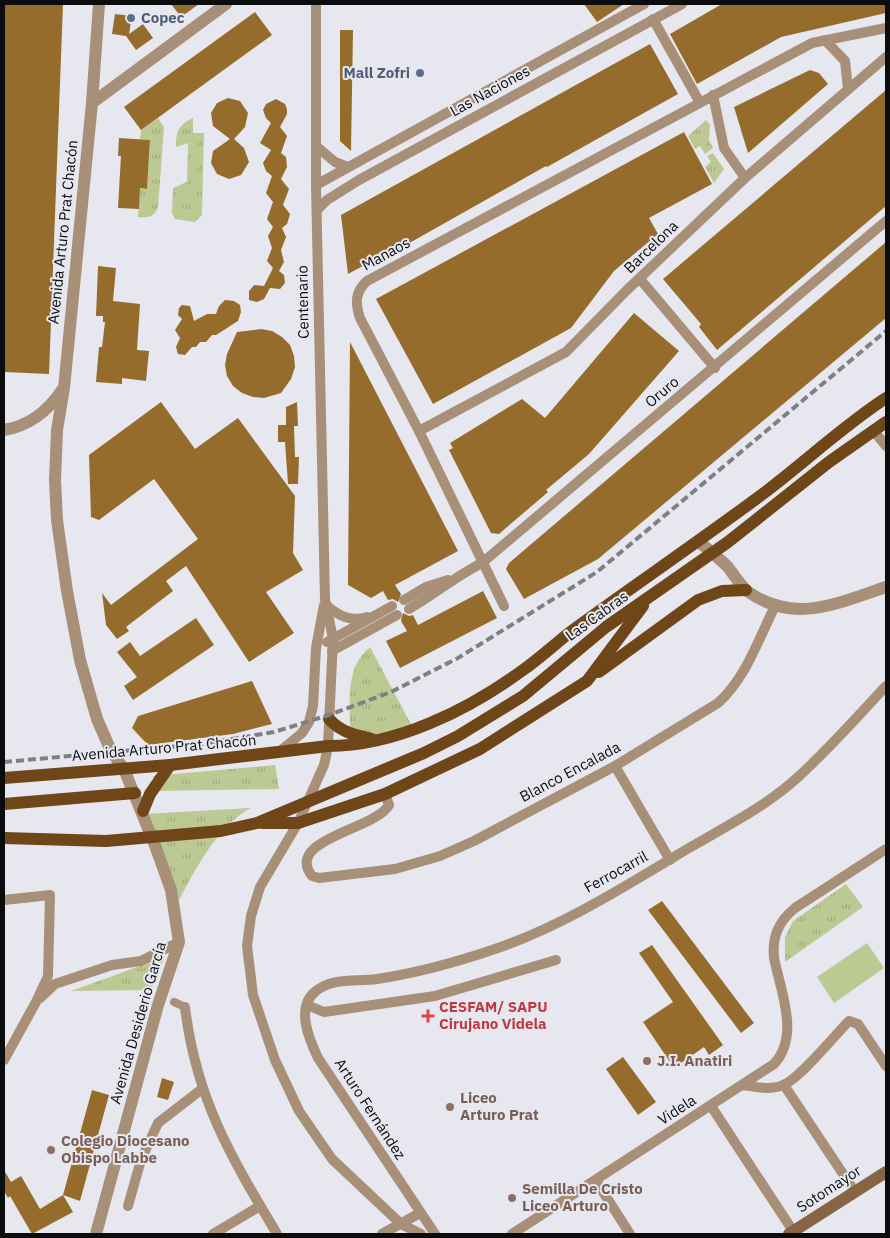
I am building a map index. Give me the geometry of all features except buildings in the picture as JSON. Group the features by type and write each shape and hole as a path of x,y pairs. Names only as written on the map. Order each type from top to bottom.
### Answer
{"main road":[{"name":"Las Cabras","path":"328,746 348,746 379,740 458,710 514,676 572,631 699,542 798,467 859,415 886,398"},
{"name":"Las Cabras","path":"307,802 458,736 523,696 606,627 712,553 886,422"},
{"path":"258,823 298,823 385,794 480,749 587,681 698,600 722,591 746,590"},
{"path":"587,681 649,598"},
{"path":"329,719 337,728 351,735 379,740"},
{"name":"Avenida Arturo Prat Chacón","path":"4,778 170,765 328,746"},
{"path":"143,811 150,794 170,765"},
{"path":"4,804 135,793"},
{"path":"4,838 106,841 221,831 258,823 307,802"},
{"name":"Sotomayor","path":"792,1233 886,1172"}],"street":[{"name":"Avenida Arturo Prat Chacón","path":"64,388 92,103 99,4"},
{"path":"92,103 226,4"},
{"name":"Centenario","path":"298,823 324,765 328,746 333,638 325,602 316,185 316,4"},
{"name":"Las Naciones","path":"316,185 644,4"},
{"name":"Las Naciones","path":"317,210 328,200 359,180 682,4"},
{"path":"653,20 699,102"},
{"name":"Manaos","path":"504,606 419,431 360,318 356,307 357,294 361,287 367,281 713,94 812,43 886,28"},
{"path":"825,40 844,61 848,89"},
{"name":"Barcelona","path":"419,431 566,352 745,178 886,57"},
{"path":"713,94 724,148 745,178"},
{"path":"316,146 335,162 348,167"},
{"name":"Oruro","path":"407,604 435,593 452,579 482,562 715,368 886,221"},
{"path":"640,279 715,368"},
{"path":"4,430 20,428 36,418 54,403 64,388"},
{"name":"Avenida Desiderio García","path":"64,388 57,430 55,480 57,520 67,591 80,660 97,719 111,751 124,769 143,811 171,890 178,942 158,1005 96,1234"},
{"path":"873,430 886,446"},
{"path":"699,542 712,553 746,590 776,604 804,611 822,608 886,587"},
{"path":"325,602 344,618 358,620 394,611 332,651"},
{"name":"Centenario","path":"278,753 302,733 309,722 313,706 316,648 325,602"},
{"name":"Blanco Encalada","path":"385,794 389,804 385,811 364,824 328,837 308,856 308,870 312,876 319,878 395,869 440,856 474,841 615,766 718,703 731,692 740,678 776,604"},
{"path":"316,648 378,614"},
{"name":"Ferrocarril","path":"313,993 335,982 377,979 448,964 539,932 670,860 749,813 796,779 884,692"},
{"path":"615,766 670,860"},
{"path":"298,823 260,887 251,916 247,946 253,995 275,1060 299,1111 332,1159 401,1224 422,1234"},
{"name":"Videla","path":"512,1234 774,1064 786,1046 787,1023 773,949 776,930 795,908 886,849"},
{"path":"4,900 50,895 48,976 4,1060"},
{"path":"36,1002 56,984 112,965 141,961 178,942"},
{"path":"307,1005 324,1012 435,996 556,960"},
{"name":"Arturo Fernández","path":"313,993 307,1005 305,1020 308,1038 318,1058 435,1234"},
{"path":"174,1002 185,1008 193,1057 202,1089 219,1130 277,1234"},
{"path":"742,1085 763,1088 784,1085 810,1062 849,1021 853,1020 858,1024 886,1066"},
{"path":"784,1085 855,1192"},
{"path":"128,1206 140,1160 158,1123 202,1089"},
{"path":"711,1106 792,1233"},
{"path":"596,1180 630,1234"},
{"path":"213,1234 260,1206"},
{"path":"382,1234 420,1213"}],"green space":[{"path":"158,118 164,127 158,207 155,213 150,216 138,217 140,188 147,189 150,140 140,139 141,130"},
{"path":"193,118 193,133 204,133 202,215 195,222 175,219 172,213 173,188 187,182 188,143 176,147 177,133 184,123"},
{"path":"706,120 710,125 709,140 713,148 705,154 700,146 695,149 688,136"},
{"path":"713,153 724,169 714,183 705,167 711,162 707,156"},
{"path":"370,647 414,730 390,736 353,733 350,725 351,683 357,664"},
{"path":"275,765 279,789 155,791 153,776"},
{"path":"250,808 227,826 218,837 201,861 179,900 144,814"},
{"path":"846,884 863,907 785,962 785,937 793,921"},
{"path":"867,943 884,968 834,1003 817,977"},
{"path":"165,957 151,990 71,991"}],"railway":[{"path":"4,762 201,744 274,732 329,715 391,692 458,658 597,572 886,331"}],"place":[{"name":"Copec","path":"131,18"},
{"name":"Mall Zofri","path":"420,73"},
{"name":"CESFAM/ SAPU Cirujano Videla","path":"428,1016"},
{"name":"J.I. Anatiri","path":"647,1061"},
{"name":"Liceo Arturo Prat","path":"450,1107"},
{"name":"Colegio Diocesano Obispo Labbe","path":"51,1150"},
{"name":"Semilla De Cristo Liceo Arturo","path":"512,1198"}]}
